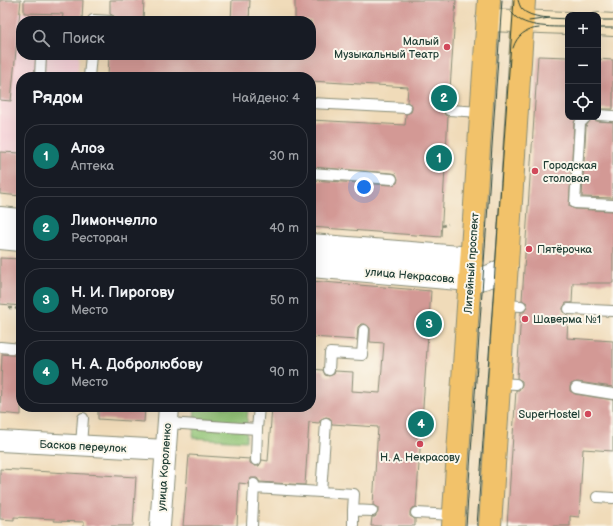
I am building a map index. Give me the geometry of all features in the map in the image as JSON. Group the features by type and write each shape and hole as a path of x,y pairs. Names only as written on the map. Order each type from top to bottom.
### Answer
{"main road":[{"path":"488,10 523,10 565,22"},
{"name":"Литейный проспект","path":"453,521 488,10"},
{"path":"490,526 508,384 513,306 507,267 523,10"},
{"path":"601,24 613,25"}],"street":[{"path":"0,218 16,220"},
{"path":"0,238 16,240"},
{"name":"улица Некрасова","path":"316,246 472,258"},
{"name":"улица Некрасова","path":"316,267 368,277 470,280 483,279 495,275 507,267"},
{"name":"улица Короленко","path":"160,526 168,415"},
{"name":"Басков переулок","path":"0,441 166,450"}],"lane":[{"path":"40,72 41,60"},
{"path":"89,72 90,60"},
{"path":"316,103 406,108"},
{"path":"449,110 481,112"},
{"path":"601,115 613,116"},
{"path":"582,120 580,122 575,203 613,205"},
{"path":"316,173 392,179"},
{"path":"569,310 613,311"},
{"path":"329,370 330,353 362,355 364,330"},
{"path":"0,347 16,349"},
{"path":"576,388 613,394"},
{"path":"256,460 259,412"},
{"path":"168,415 257,430"},
{"path":"81,445 83,418"},
{"path":"321,492 326,423"},
{"path":"252,526 254,486 354,494 353,526"},
{"path":"597,498 613,498"},
{"path":"353,510 372,511"},
{"path":"416,513 453,521"}],"path":[{"path":"442,226 448,224"},
{"path":"9,308 16,309"}],"shaded area":[{"path":"0,11 82,16 16,16 16,60 79,60 77,72 16,72 16,153 0,152"}],"green space":[{"path":"195,412 248,412 246,441 193,438"}],"building":[{"path":"0,0 21,0 19,16 16,16 16,50 11,101 0,100"},
{"path":"24,0 83,0 82,16 24,13"},
{"path":"110,0 144,0 143,16 114,16 110,14"},
{"path":"232,0 250,0 249,16 231,16"},
{"path":"295,0 456,0 449,104 444,106 443,110 445,115 448,116 441,237 316,227 316,180 392,185 397,183 398,179 396,174 392,173 316,167 316,120 405,125 406,114 411,112 412,109 412,105 407,102 408,87 316,81 316,72 108,72 109,60 316,60 316,16 295,16"},
{"path":"538,56 565,57 565,120 576,120 574,123 569,206 575,209 613,211 613,283 573,283 572,303 566,303 563,308 563,312 568,315 567,338 613,341 613,387 577,382 571,384 570,387 570,391 575,394 613,400 613,451 583,449 579,517 570,516 570,526 507,526 516,390 519,390 522,385 522,381 517,378 521,312 524,312 527,307 527,303 522,300"},
{"path":"601,59 613,60 613,109 601,109"},
{"path":"590,120 613,122 613,198 582,197 586,126"},
{"path":"0,152 16,153 16,196 0,194"},
{"path":"0,258 16,259 16,306 0,304"},
{"path":"316,281 431,291 416,507 411,509 410,512 410,516 415,519 415,526 371,526 372,517 375,517 378,512 378,508 373,505 378,427 332,424 330,418 326,417 321,419 319,423 309,422 305,485 260,482 257,478 251,478 248,484 239,483 237,526 183,526 189,455 250,459 250,463 255,466 259,466 262,460 268,461 272,412 316,412 316,369 323,370 325,375 329,376 334,374 335,371 353,372 352,391 380,393 384,343 370,342 370,328 365,324 361,324 358,327 357,340 316,337"},
{"path":"2,354 16,355 16,412 21,412 21,415 0,413"},
{"path":"98,412 145,412 144,422 98,419"},
{"path":"0,469 136,477 133,526 84,526 84,522 54,521 55,519 14,517 14,520 0,519"}],"tram line":[{"path":"466,526 502,0"},
{"path":"477,526 514,0"},
{"path":"518,0 522,9 531,15 565,19"},
{"path":"511,11 515,17 528,24 565,27"},
{"path":"529,21 550,18"},
{"path":"601,20 613,20"},
{"path":"513,48 520,36 526,31 539,28"},
{"path":"601,28 613,28"}],"place":[{"name":"Малый Музыкальный Театр","path":"447,47"},
{"name":"Лимончелло","path":"444,98"},
{"name":"Алоэ","path":"439,158"},
{"name":"Городская столовая","path":"535,171"},
{"name":"Пятёрочка","path":"529,249"},
{"name":"Шаверма №1","path":"525,319"},
{"name":"Н. И. Пирогову","path":"429,324"},
{"name":"SuperHostel","path":"588,414"},
{"name":"Н. А. Добролюбову","path":"421,424"},
{"name":"Н. А. Некрасову","path":"420,444"}]}
